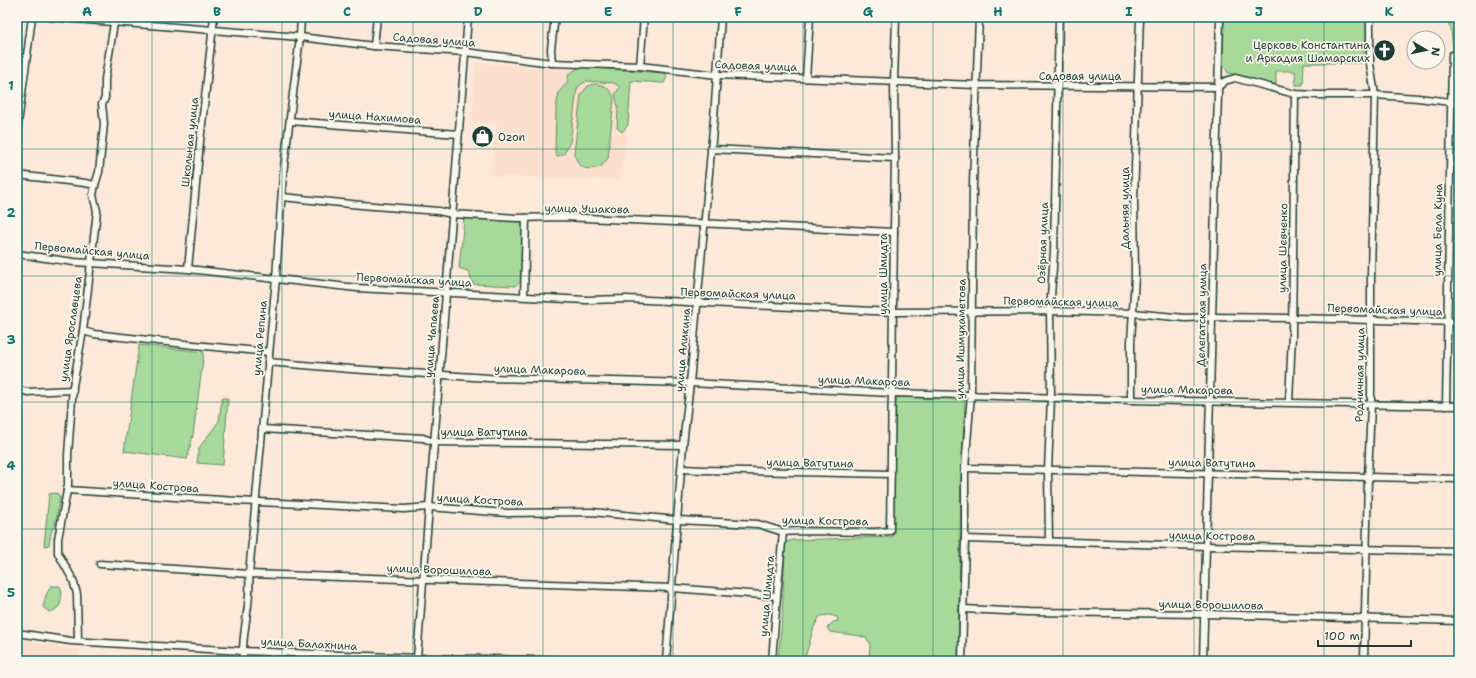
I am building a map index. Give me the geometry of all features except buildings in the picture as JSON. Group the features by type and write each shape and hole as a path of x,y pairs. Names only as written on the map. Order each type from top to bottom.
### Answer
{"street":[{"path":"17,132 32,17"},
{"name":"Садовая улица","path":"50,17 115,20 300,37 374,46 465,52 552,63 640,66 717,76 1057,87 1218,87 1225,81 1235,78 1295,94 1375,95 1459,103"},
{"name":"Школьная улица","path":"188,269 199,149 214,17"},
{"name":"улица Репина","path":"243,661 242,651 251,591 250,574 282,197 301,17"},
{"path":"374,46 377,17"},
{"name":"улица Чапаева","path":"417,658 468,17"},
{"path":"552,63 551,49 554,17"},
{"path":"640,66 644,17"},
{"name":"улица Аликина","path":"666,661 683,445 705,223 721,17"},
{"path":"806,78 810,17"},
{"name":"улица Шмидта","path":"890,531 895,158 894,82 896,17"},
{"name":"улица Ишмухаметова","path":"962,661 966,539 965,468 971,394 973,184 979,17"},
{"name":"Озёрная улица","path":"1049,541 1048,470 1051,397 1050,311 1054,252 1059,17"},
{"name":"Дальняя улица","path":"1131,400 1131,342 1135,277 1134,200 1140,17"},
{"name":"Делегатская улица","path":"1203,661 1220,17"},
{"name":"Родничная улица","path":"1364,661 1371,405 1375,95 1370,64 1370,17"},
{"name":"улица Ярославцева","path":"78,641 77,594 73,580 58,553 58,539 67,490 73,390 83,331 97,211 93,195 99,172 104,124 102,104 105,98 105,79 115,20"},
{"name":"улица Бела Куна","path":"1446,406 1448,204 1452,55"},
{"name":"улица Шевченко","path":"1289,402 1292,318 1295,94"},
{"name":"улица Нахимова","path":"290,121 458,134"},
{"path":"711,149 895,158"},
{"path":"17,174 84,183 95,186"},
{"name":"улица Ушакова","path":"282,197 438,211 452,214 526,218 705,223 894,232"},
{"path":"524,296 526,218"},
{"name":"Первомайская улица","path":"17,254 74,262 188,269 357,288 446,291 586,300 627,299 893,312 972,310 1050,311 1133,313 1185,318 1292,318 1459,322"},
{"path":"83,331 94,334 269,352"},
{"name":"улица Макарова","path":"268,362 439,376 690,383 892,392 1131,400 1210,400 1459,406"},
{"path":"17,389 27,392 73,390"},
{"name":"улица Ватутина","path":"262,429 423,438 434,442 534,442 683,445"},
{"name":"улица Ватутина","path":"965,468 1207,472 1407,479 1459,479"},
{"name":"улица Ватутина","path":"681,469 891,474"},
{"name":"улица Кострова","path":"67,490 237,501 404,509 429,507 507,513 592,512 677,520 758,524 783,532 890,531"},
{"name":"улица Шмидта","path":"772,661 783,532"},
{"name":"улица Кострова","path":"966,539 1459,551"},
{"name":"улица Ворошилова","path":"100,564 250,574 672,588 777,596"},
{"name":"улица Ворошилова","path":"963,609 1028,612 1204,614 1459,621"},
{"name":"улица Балахнина","path":"17,633 78,641 242,651 417,658 601,661"},
{"path":"645,661 666,661"}],"shaded area":[{"path":"476,63 627,73 631,81 626,142 619,180 490,176 497,123 472,121"},
{"path":"17,639 79,650 77,661 17,661"}],"green space":[{"path":"1224,17 1366,17 1368,34 1363,46 1365,63 1304,63 1303,85 1296,85 1295,71 1276,71 1276,86 1240,75 1228,73 1223,64"},
{"path":"1446,17 1459,17 1459,51 1453,51 1451,29"},
{"path":"580,67 665,73 667,77 664,83 631,81 628,125 622,132 617,128 618,108 615,94 620,87 614,83 587,81 580,85 577,89 570,142 564,154 557,156 555,152 556,107 559,92 567,83 569,74"},
{"path":"593,84 606,87 614,98 608,158 601,167 590,169 579,165 574,154 581,94 588,86"},
{"path":"464,218 524,222 522,280 515,286 473,284 468,271 459,268"},
{"path":"139,345 204,352 193,435 187,459 124,451"},
{"path":"898,397 965,399 961,483 958,661 869,661 870,643 866,638 830,632 827,628 833,622 838,621 837,617 830,615 820,616 814,627 804,661 778,661 782,620 785,543 792,540 892,537 895,403"},
{"path":"222,398 228,398 223,465 197,463 199,448 219,421"},
{"path":"57,493 60,498 55,525 51,533 49,545 44,546 49,494"},
{"path":"51,586 60,586 62,592 60,605 55,610 49,612 43,607 46,595"},
{"path":"250,656 344,661 250,661"}],"place":[{"name":"Церковь Константина и Аркадия Шамарских","path":"1385,51"},
{"name":"Ozon","path":"482,137"}]}
